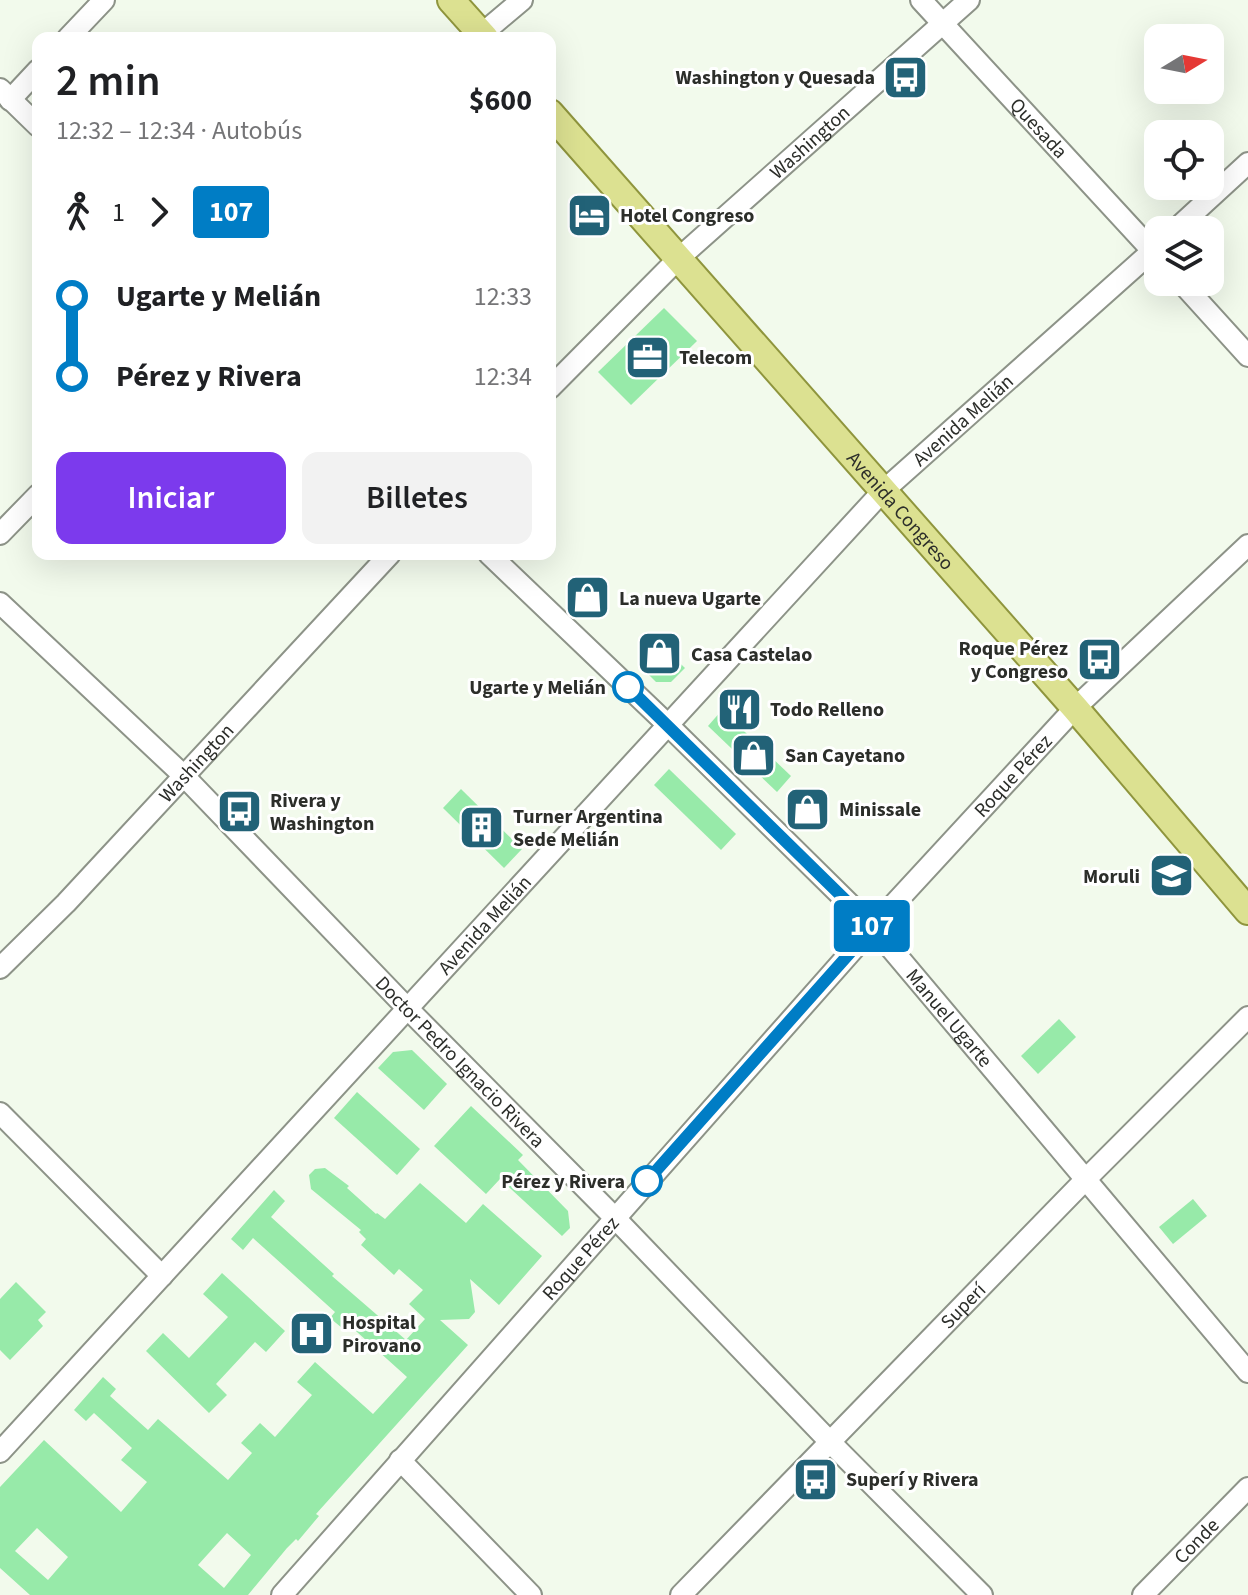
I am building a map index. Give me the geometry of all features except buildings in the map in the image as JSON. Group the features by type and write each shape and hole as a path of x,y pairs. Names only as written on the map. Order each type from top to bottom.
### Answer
{"main road":[{"path":"451,0 477,32"},
{"name":"Avenida Congreso","path":"556,120 1075,708 1248,911"}],"street":[{"path":"74,32 104,0"},
{"path":"487,32 522,0"},
{"name":"Quesada","path":"921,0 1144,238"},
{"name":"Washington","path":"556,382 678,259 969,0"},
{"path":"32,74 5,94 32,120"},
{"path":"1190,216 1248,163"},
{"name":"Avenida Melián","path":"0,1452 882,492 1144,262"},
{"path":"1194,296 1248,356"},
{"path":"0,534 32,501"},
{"name":"Roque Pérez","path":"282,1595 873,927 1075,708 1248,545"},
{"name":"Washington","path":"0,968 66,903 384,560"},
{"name":"Manuel Ugarte","path":"495,560 873,927 1248,1372"},
{"name":"Doctor Pedro Ignacio Rivera","path":"0,603 183,775 982,1595"},
{"name":"Superí","path":"681,1595 1248,1017"},
{"path":"0,1113 162,1276"},
{"path":"400,1460 531,1595"},
{"name":"Conde","path":"1143,1595 1248,1488"}],"bus line":[{"name":"107","path":"628,687 873,927 647,1181"}],"place":[{"name":"Washington y Quesada","path":"906,77"},
{"name":"Hotel Congreso","path":"589,215"},
{"name":"Telecom","path":"648,357"},
{"name":"La nueva Ugarte","path":"588,598"},
{"name":"Casa Castelao","path":"660,654"},
{"name":"Roque Pérez y Congreso","path":"1099,659"},
{"name":"Ugarte y Melián","path":"628,687"},
{"name":"Todo Relleno","path":"739,709"},
{"name":"San Cayetano","path":"754,755"},
{"name":"Minissale","path":"808,809"},
{"name":"Rivera y Washington","path":"239,811"},
{"name":"Turner Argentina Sede Melián","path":"482,828"},
{"name":"Moruli","path":"1171,876"},
{"name":"Pérez y Rivera","path":"647,1181"},
{"name":"Hospital Pirovano","path":"311,1333"},
{"name":"Superí y Rivera","path":"815,1479"}]}
